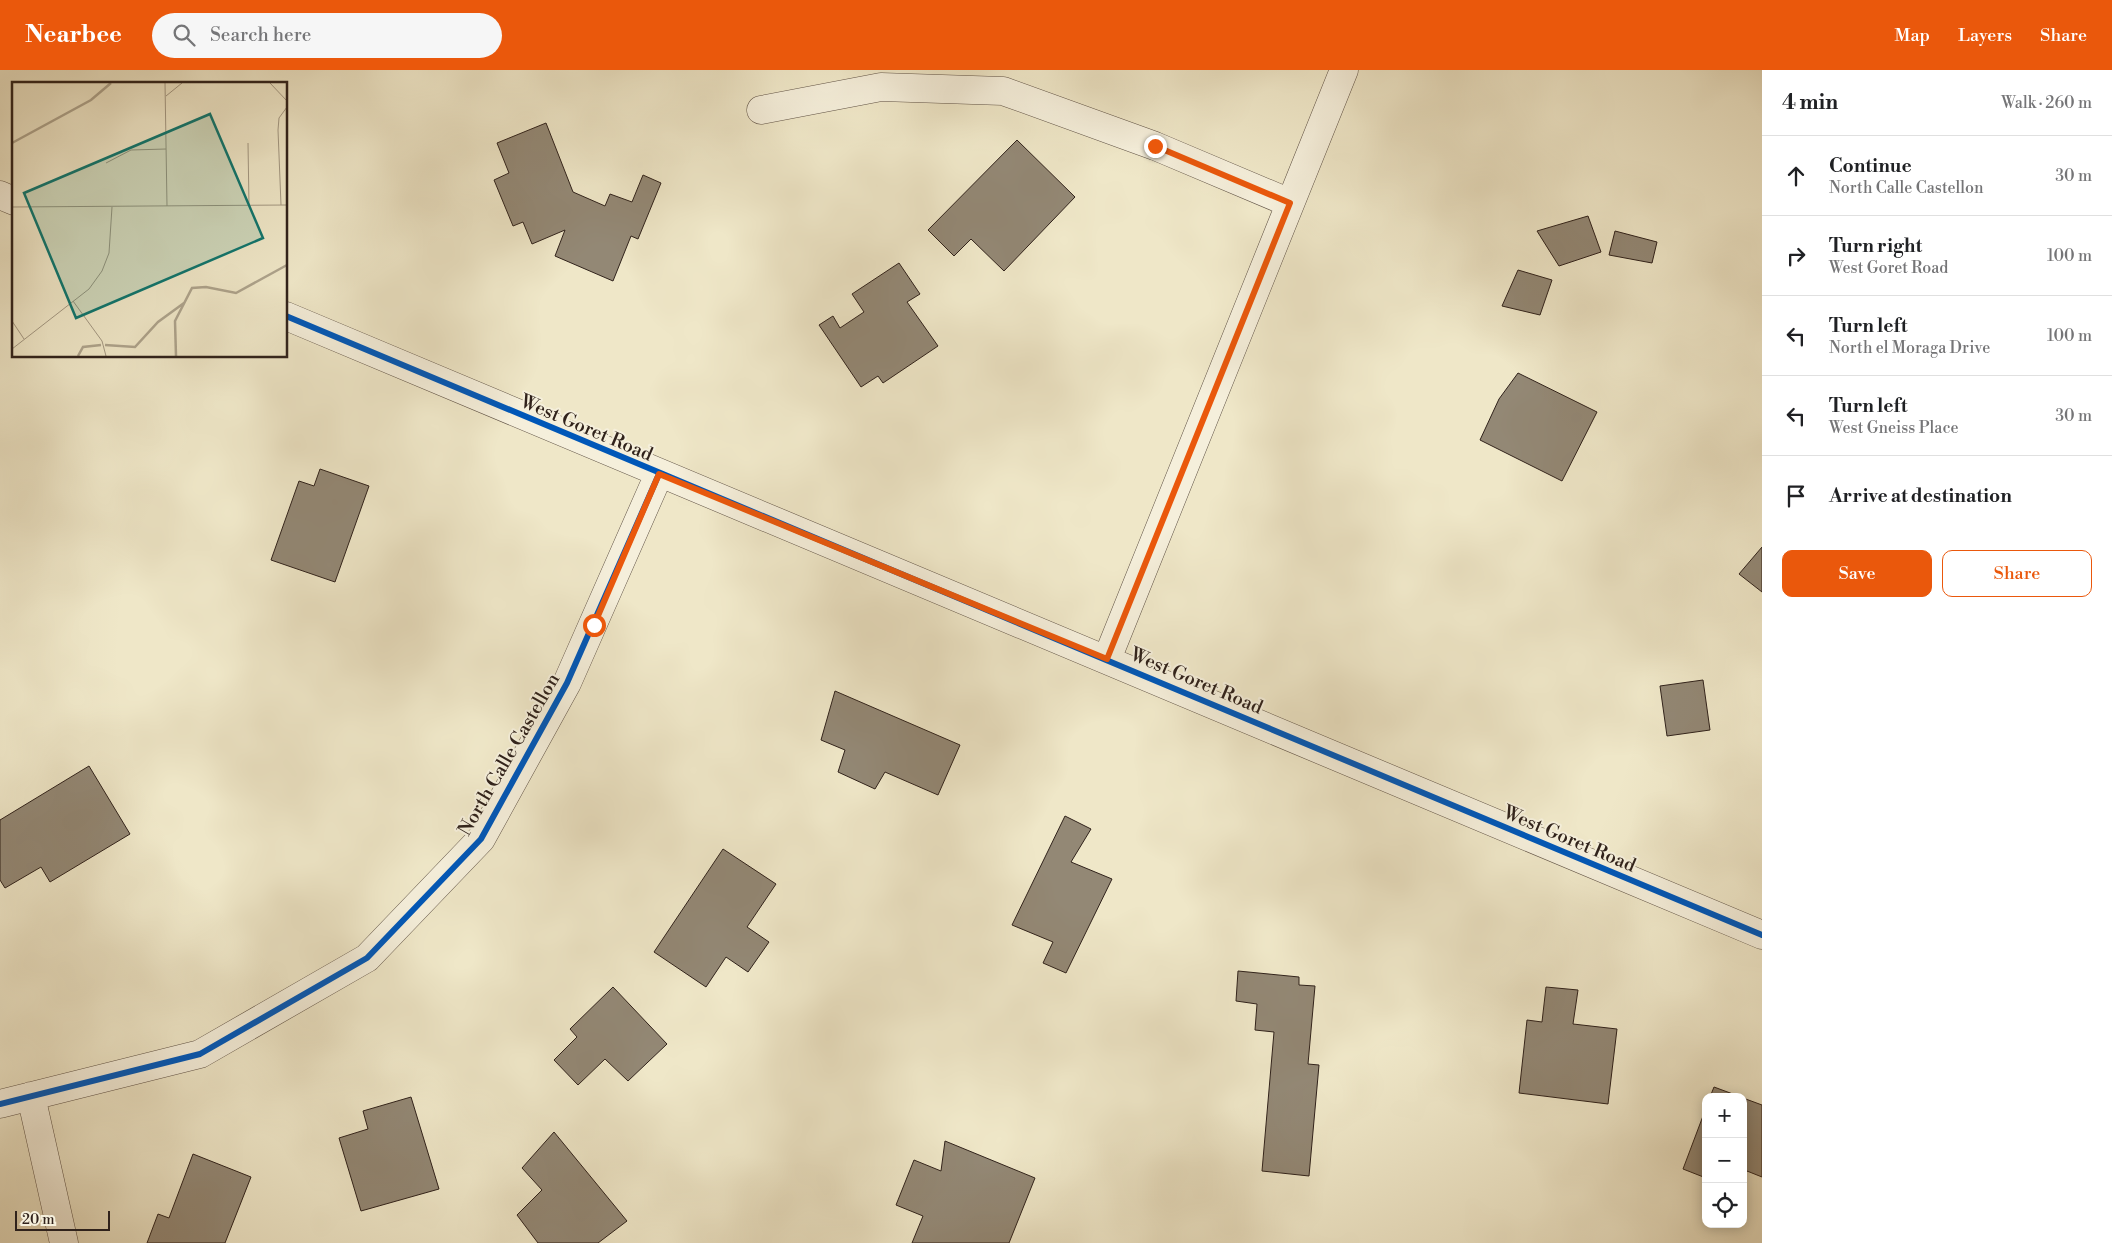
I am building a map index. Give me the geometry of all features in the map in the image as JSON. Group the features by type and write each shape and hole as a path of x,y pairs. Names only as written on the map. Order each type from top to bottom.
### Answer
{"street":[{"path":"1107,659 1344,70"},
{"path":"761,110 881,87 1003,91 1155,146 1290,203"},
{"path":"0,195 12,200"},
{"name":"West Goret Road","path":"288,317 659,474 1760,930"},
{"name":"North Calle Castellon","path":"0,1104 200,1054 367,958 481,839 568,683 659,474"},
{"path":"31,1096 64,1243"}],"building":[{"path":"546,123 573,192 605,206 610,194 632,202 643,175 661,183 638,239 631,236 613,281 555,256 565,230 532,244 523,222 513,226 494,180 509,173 497,143"},
{"path":"1017,140 1075,197 1004,271 971,239 954,256 928,230"},
{"path":"1588,216 1601,252 1559,266 1537,231"},
{"path":"1615,231 1657,242 1652,263 1609,255"},
{"path":"899,263 920,294 907,302 938,346 883,383 878,376 861,387 819,325 833,316 840,328 864,312 852,294"},
{"path":"1518,270 1552,280 1540,315 1502,306"},
{"path":"1518,373 1597,412 1562,481 1480,440 1499,399"},
{"path":"320,469 369,486 335,582 271,560 299,481 314,486"},
{"path":"1762,547 1762,592 1739,574"},
{"path":"1703,680 1710,730 1667,736 1660,686"},
{"path":"835,691 960,745 938,795 885,772 875,789 838,772 845,750 821,740"},
{"path":"89,766 130,834 50,882 41,867 5,888 0,880 0,820"},
{"path":"1065,816 1091,829 1071,862 1112,879 1066,973 1043,963 1053,942 1012,925"},
{"path":"723,849 776,884 747,927 769,942 748,972 726,957 706,987 654,952"},
{"path":"1238,971 1299,977 1299,985 1315,986 1308,1064 1319,1065 1309,1176 1262,1171 1274,1032 1255,1030 1257,1004 1236,1001"},
{"path":"613,987 667,1044 628,1081 605,1059 578,1085 554,1060 577,1037 570,1029"},
{"path":"1546,987 1578,990 1573,1024 1617,1029 1608,1104 1519,1093 1527,1020 1542,1022"},
{"path":"1714,1087 1730,1093 1712,1093"},
{"path":"411,1097 439,1189 361,1211 339,1138 368,1129 363,1111"},
{"path":"1747,1099 1762,1105 1762,1177 1747,1171"},
{"path":"1702,1119 1702,1176 1683,1169"},
{"path":"554,1132 627,1221 598,1243 538,1243 517,1215 542,1190 522,1168"},
{"path":"945,1141 1035,1178 1009,1243 912,1243 923,1216 896,1205 914,1160 941,1171"},
{"path":"193,1154 251,1177 225,1243 147,1243 158,1214 169,1218"}],"cycle path":[{"path":"288,317 1762,935"},
{"path":"0,1104 200,1054 367,958 481,839 567,683 659,474"}],"route":[{"path":"594,625 659,474 1107,659 1290,203 1155,146"}]}
